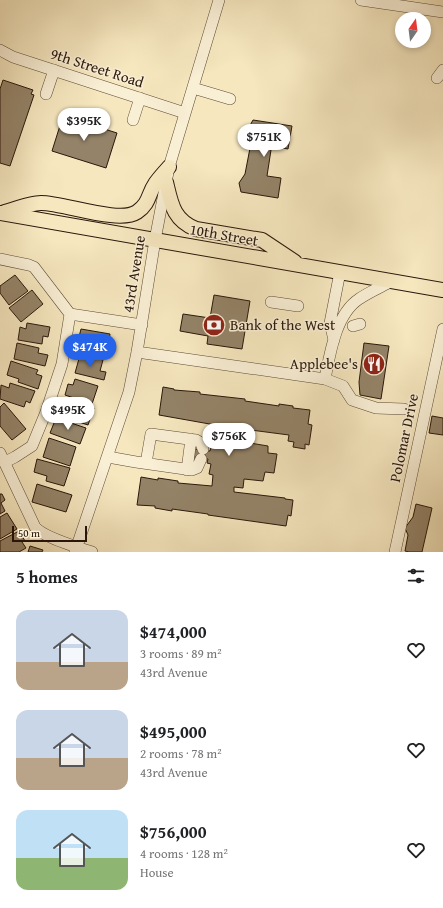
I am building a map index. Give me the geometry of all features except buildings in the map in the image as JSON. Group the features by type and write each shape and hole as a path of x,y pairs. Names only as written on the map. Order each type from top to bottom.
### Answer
{"main road":[{"path":"0,213 40,203 116,216 129,216 137,212 145,205 154,185 169,167"},
{"path":"166,182 171,202 176,213 186,225 196,229 262,240 300,265"},
{"name":"10th Street","path":"0,213 443,290"}],"street":[{"name":"43rd Avenue","path":"76,549 129,392 169,167 219,0"},
{"path":"361,0 443,12"},
{"name":"9th Street Road","path":"0,50 13,57 185,113"},
{"path":"46,94 54,70"},
{"path":"193,88 230,99"},
{"path":"134,120 140,98"},
{"path":"0,259 29,264 34,267 70,314 142,325"},
{"path":"334,340 330,323 340,272"},
{"path":"325,379 334,340 343,317 348,309 358,299 392,281"},
{"path":"271,302 298,306"},
{"path":"70,314 62,364 46,412 32,446 15,457 2,457 35,527 40,532 76,549 92,552"},
{"name":"Polomar Drive","path":"395,552 443,330"},
{"path":"137,352 289,370 325,379 342,386 352,400 376,408 404,409"},
{"path":"108,457 187,470 192,470 198,468 202,454 201,443 191,439 151,434 146,463"},
{"path":"187,470 191,439"}],"place":[{"name":"Bank of the West","path":"214,325"},
{"name":"Applebee's","path":"374,364"}]}
